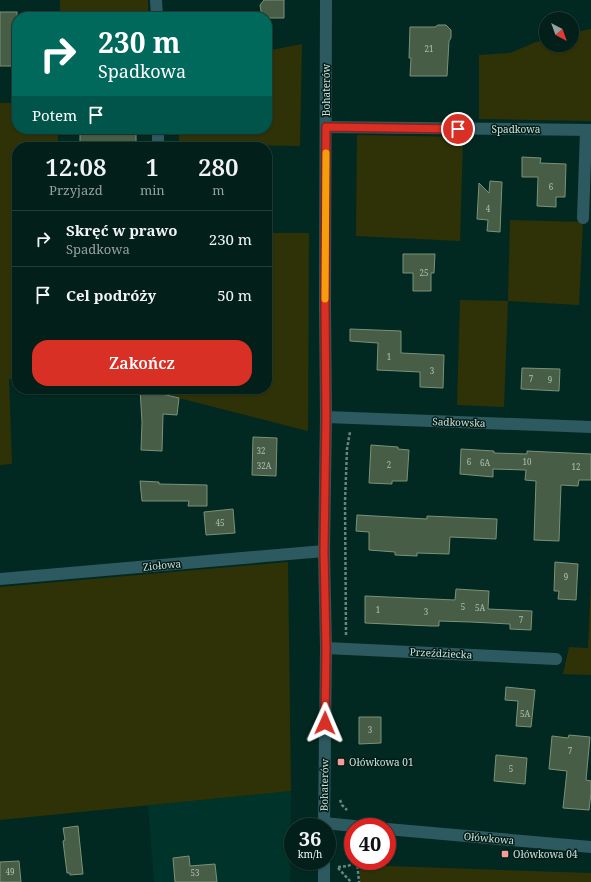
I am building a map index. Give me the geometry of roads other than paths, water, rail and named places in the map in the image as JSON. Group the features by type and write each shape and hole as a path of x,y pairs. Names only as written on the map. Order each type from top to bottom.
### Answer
{"street":[{"path":"156,0 157,12"},
{"name":"Bohaterów","path":"324,818 331,648 324,551 326,417 326,0"},
{"name":"Spadkowa","path":"326,127 588,130 583,218"},
{"name":"Sadkowska","path":"326,417 591,427"},
{"name":"Ziołowa","path":"0,579 324,551"},
{"name":"Przeździecka","path":"331,648 556,659"},
{"name":"Ołówkowa","path":"396,830 591,847"},
{"path":"324,870 324,882"}],"place":[{"name":"Ołówkowa 01","path":"341,762"},
{"name":"Ołówkowa 04","path":"505,854"}]}
